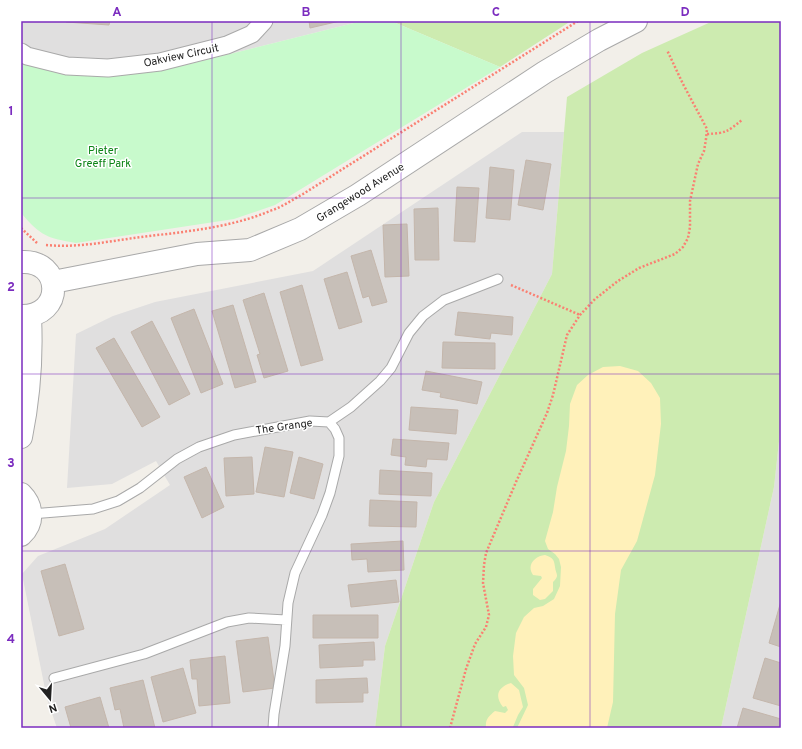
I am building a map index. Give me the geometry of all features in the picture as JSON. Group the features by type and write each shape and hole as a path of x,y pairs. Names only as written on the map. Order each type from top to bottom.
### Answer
{"street":[{"name":"Oakview Circuit","path":"21,52 28,56 67,66 108,68 160,62 227,45 252,34 264,21"},
{"name":"Grangewood Avenue","path":"53,282 197,254 250,250 300,229 358,195 545,72 599,40 636,21"},
{"path":"21,262 28,261 36,263 44,268 50,274 54,291 46,308 39,314 26,316 32,348 26,415 21,437"},
{"path":"21,494 30,506 31,514 30,523 21,535"}],"lane":[{"name":"The Grange","path":"31,514 93,509 118,501 140,488 177,459 199,447 234,435 310,421 329,422 351,408 380,381 391,368 409,333 424,316 444,300 498,279"},
{"path":"273,728 285,646 288,602 295,573 325,507 339,456 339,438 336,429 329,422"},
{"path":"54,678 144,654 227,622 249,618 286,620"}],"path":[{"path":"45,245 63,246 96,244 197,230 229,224 270,212 303,194 578,21"},
{"path":"450,728 468,662 475,644 486,627 489,615 483,582 486,552 547,413 567,335 580,315 595,299 618,281 639,268 675,254 683,247 688,238 690,227 690,201 698,164 704,151 707,129 667,50"},
{"path":"707,134 724,133 742,120"},
{"path":"22,230 38,243"},
{"path":"498,279 580,315"}],"shaded area":[{"path":"21,21 362,21 182,66 118,75 64,75 21,63"},
{"path":"522,132 564,132 552,274 434,502 385,646 375,728 57,728 47,699 22,574 38,556 105,529 170,485 156,461 112,484 67,488 76,334 113,316 155,302 313,271"},
{"path":"781,423 781,728 721,728 774,487"}],"green space":[{"name":"Pieter Greeff Park","path":"362,21 391,21 500,67 275,205 234,219 76,243 45,235 34,227 21,213 21,63 64,75 118,75 182,66"},
{"path":"391,21 571,21 500,67"},
{"path":"713,21 781,21 781,423 774,487 721,728 375,728 385,646 434,502 552,274 567,97 642,53"}],"sand":[{"path":"620,366 638,371 651,383 660,398 661,424 655,475 637,541 621,570 615,614 613,702 607,728 517,728 528,705 524,688 514,675 513,656 516,633 524,617 534,608 543,606 554,599 560,586 561,567 559,559 548,549 545,541 553,512 557,487 566,451 570,404 577,385 588,375 603,367"},
{"path":"545,555 554,560 557,576 553,582 553,591 545,599 540,600 533,595 533,589 542,578 541,576 533,575 531,565 535,559"},
{"path":"511,683 519,690 523,707 513,727 486,728 486,722 491,714 495,711 505,713 508,710 506,706 503,707 500,703 498,696 500,689"}],"building":[{"path":"66,21 110,21 109,25"},
{"path":"309,21 340,21 310,28"},
{"path":"526,160 551,164 543,210 518,205"},
{"path":"490,167 514,170 510,220 486,218"},
{"path":"457,187 479,188 475,242 454,241"},
{"path":"438,208 439,260 415,260 414,209"},
{"path":"407,224 409,276 385,277 383,225"},
{"path":"371,250 387,302 372,306 369,296 363,298 351,256"},
{"path":"347,272 362,322 339,329 324,279"},
{"path":"302,285 323,360 301,366 280,292"},
{"path":"264,293 288,371 264,378 257,355 260,354 243,300"},
{"path":"233,305 256,382 235,388 212,311"},
{"path":"194,309 223,384 201,393 171,318"},
{"path":"458,312 513,317 512,335 491,333 490,339 455,335"},
{"path":"152,321 190,394 169,405 131,332"},
{"path":"114,338 160,417 142,427 96,348"},
{"path":"443,342 495,343 495,369 442,368"},
{"path":"426,371 482,382 477,404 440,397 441,393 422,390"},
{"path":"411,407 458,410 456,434 409,430"},
{"path":"393,439 449,443 447,460 427,459 426,467 405,465 406,457 391,455"},
{"path":"265,447 293,452 284,497 256,492"},
{"path":"252,457 254,494 226,496 224,458"},
{"path":"299,457 323,464 314,499 290,493"},
{"path":"206,467 224,507 202,518 184,477"},
{"path":"380,470 432,473 431,496 379,494"},
{"path":"370,500 417,502 416,527 369,526"},
{"path":"403,541 404,570 368,572 367,559 352,560 351,544"},
{"path":"65,564 84,629 59,636 41,571"},
{"path":"396,580 399,602 351,607 348,585"},
{"path":"781,601 781,647 769,643"},
{"path":"313,615 378,615 378,638 313,638"},
{"path":"268,637 275,688 243,692 236,641"},
{"path":"374,642 375,660 363,660 363,666 320,668 319,645"},
{"path":"225,656 230,703 199,706 197,679 192,679 190,660"},
{"path":"765,658 781,663 781,706 753,698"},
{"path":"183,668 196,713 163,722 151,677"},
{"path":"367,678 368,693 363,693 363,702 316,703 316,680"},
{"path":"143,680 155,728 124,728 120,709 115,710 110,688"},
{"path":"100,697 109,728 71,728 65,707"},
{"path":"743,708 781,719 781,728 737,728"}]}
